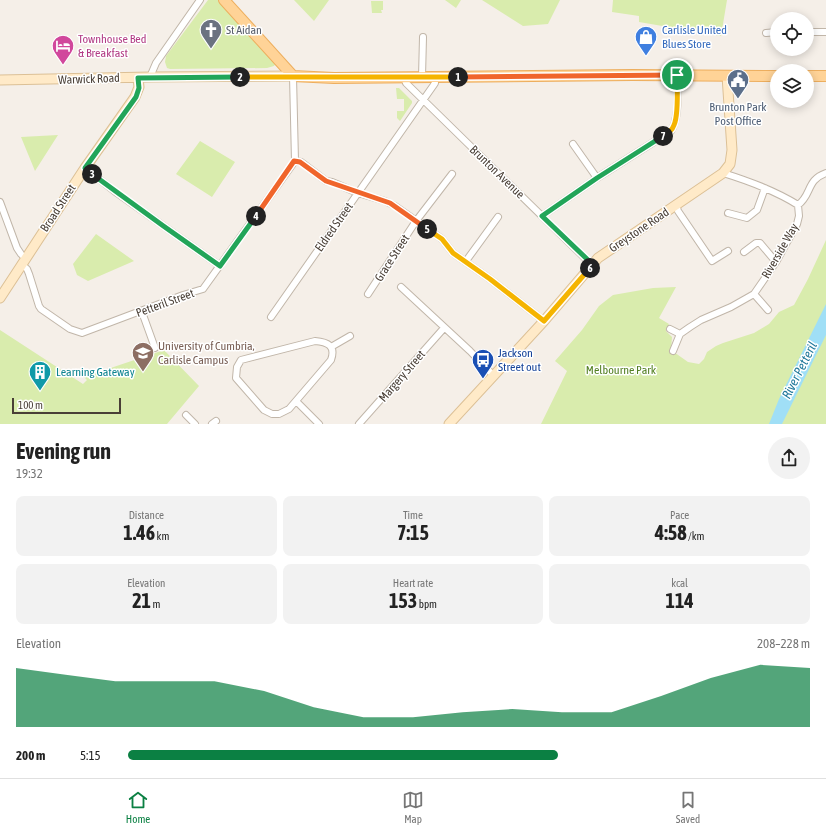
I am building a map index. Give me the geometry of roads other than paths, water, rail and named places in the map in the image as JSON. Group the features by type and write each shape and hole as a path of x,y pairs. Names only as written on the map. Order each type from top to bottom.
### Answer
{"main road":[{"path":"224,0 293,76"},
{"name":"Warwick Road","path":"293,76 334,78 677,75 770,76"},
{"path":"814,76 826,76"}],"street":[{"path":"150,77 156,63 200,0"},
{"path":"814,32 826,32"},
{"path":"766,33 770,33"},
{"path":"422,77 424,38"},
{"path":"542,216 597,178 671,131 676,118 677,75"},
{"path":"293,76 294,161 300,162 326,181 390,203 442,239 453,253 466,261 544,321"},
{"name":"Warwick Road","path":"0,80 293,76"},
{"path":"723,173 730,164 732,150 727,76"},
{"name":"Eldred Street","path":"271,317 424,100 435,83 434,77"},
{"name":"Broad Street","path":"0,298 3,288 24,261 85,168 136,97 139,88 138,78"},
{"name":"Brunton Avenue","path":"404,78 406,84 592,265"},
{"path":"573,144 597,178"},
{"name":"Petteril Street","path":"0,202 17,248 29,274 38,306 75,332 82,333 203,289 294,161"},
{"path":"85,168 220,266"},
{"name":"Riverside Way","path":"723,173 780,194 798,205"},
{"name":"Greystone Road","path":"452,423 544,321 598,258 723,173"},
{"name":"Riverside Way","path":"798,205 805,199 815,178 826,173"},
{"name":"Grace Street","path":"368,294 416,221 452,174"},
{"path":"728,214 746,218 757,210 765,188"},
{"path":"676,204 678,211 712,261 728,251"},
{"name":"Riverside Way","path":"680,334 701,320 731,307 754,294 776,262 797,224 799,216 798,205"},
{"path":"466,261 498,217"},
{"path":"744,252 756,243 760,243 776,262"},
{"path":"401,287 470,351 494,376"},
{"path":"754,294 768,310"},
{"path":"142,312 156,348"},
{"name":"Margery Street","path":"359,424 444,328"},
{"path":"670,329 680,334 673,351"},
{"path":"331,347 350,336"},
{"path":"314,341 327,343 333,352 331,360 296,401 289,409 279,414 272,414 264,410 236,378 235,372 238,364 241,360 257,355 314,341"},
{"path":"296,401 318,424"},
{"path":"186,415 195,424"}],"water":[{"name":"River Petteril","path":"826,304 826,335 782,424 769,424 779,399"}],"place":[{"name":"St Aidan","path":"211,50"},
{"name":"Carlisle United Blues Store","path":"646,56"},
{"name":"Townhouse Bed & Breakfast","path":"63,66"},
{"name":"Brunton Park Post Office","path":"738,100"},
{"name":"University of Cumbria, Carlisle Campus","path":"143,372"},
{"name":"Jackson Street out","path":"483,380"},
{"name":"Learning Gateway","path":"40,392"}],"park label":[{"name":"Melbourne Park","path":"621,370"}]}
